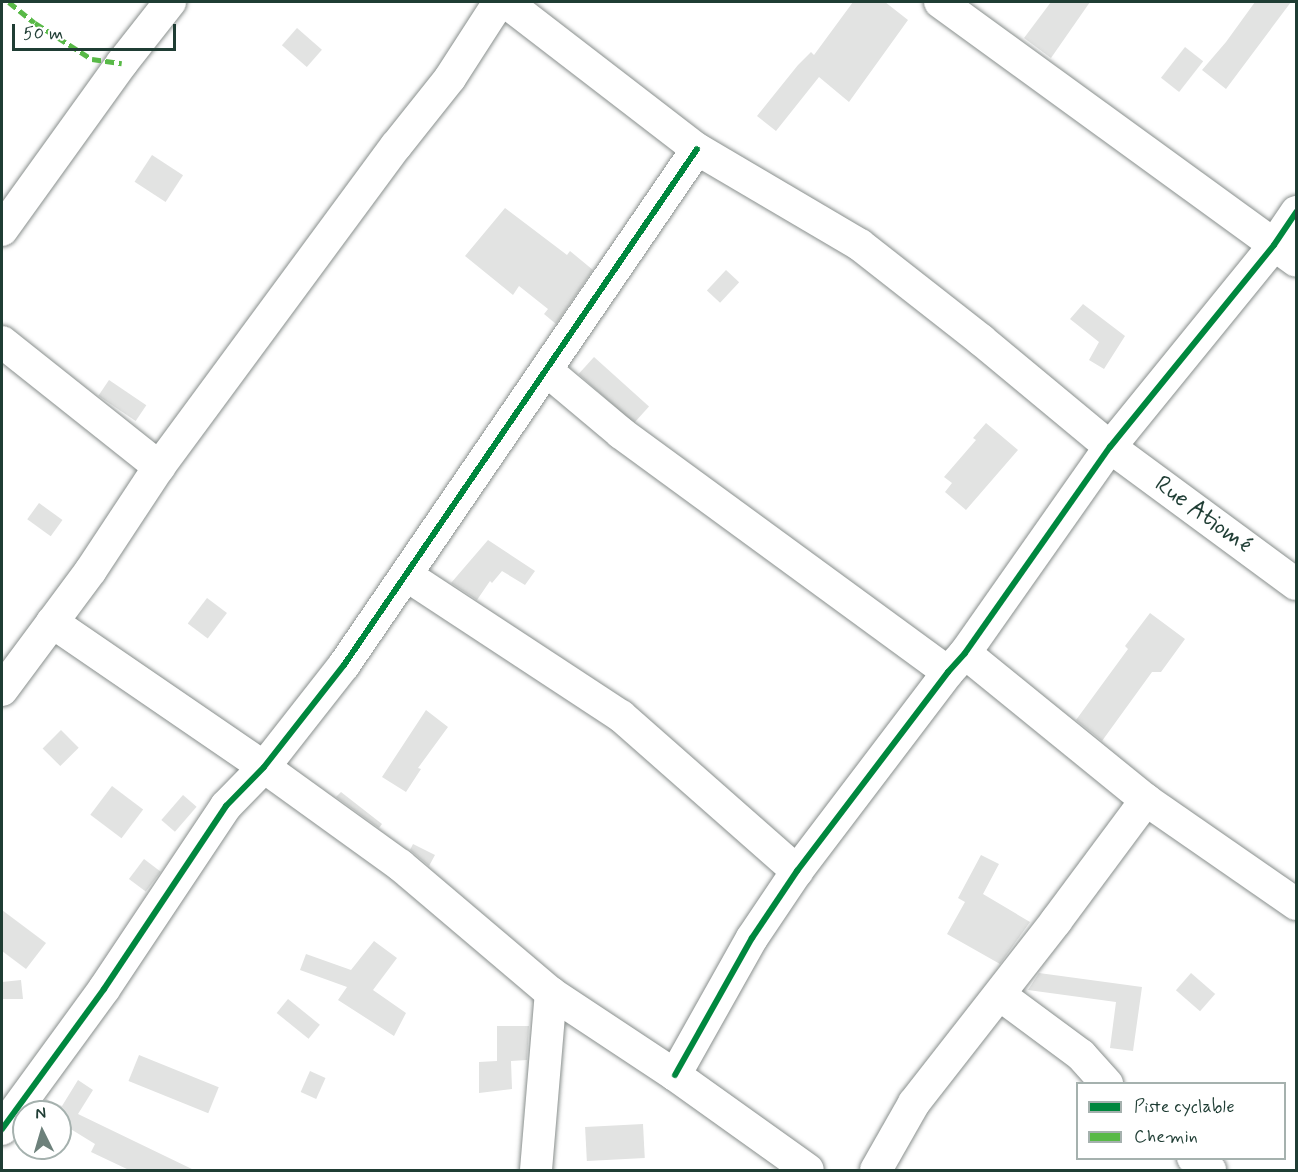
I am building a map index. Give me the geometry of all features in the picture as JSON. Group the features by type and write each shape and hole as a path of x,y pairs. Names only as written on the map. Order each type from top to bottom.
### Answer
{"street":[{"path":"2,230 122,63 170,2"},
{"path":"2,690 91,570 159,467 396,146 450,78 500,2"},
{"name":"Rue Atiomé","path":"506,2 697,148 860,244 1110,447 1296,584"},
{"path":"940,2 1285,253"},
{"path":"2,1129 104,988 226,806 264,767 344,665 697,148"},
{"path":"675,1075 752,938 797,871 956,663 1110,447 1285,253 1296,212"},
{"path":"2,342 159,467"},
{"path":"546,370 621,432 956,663 1146,800 1296,904"},
{"path":"406,575 621,716 797,871"},
{"path":"52,622 264,767 400,865 551,993 675,1075 808,1170"},
{"path":"876,1170 914,1103 1000,995 1146,800"},
{"path":"536,1170 551,993"},
{"path":"1000,995 1081,1055 1106,1082"},
{"path":"1196,1160 1210,1170"}],"building":[{"path":"853,2 885,2 908,20 849,102 819,77 776,131 757,116 798,65 811,52 814,55"},
{"path":"1051,2 1090,2 1051,58 1024,38"},
{"path":"1255,2 1291,2 1226,89 1202,70"},
{"path":"297,28 322,50 307,67 282,45"},
{"path":"1185,47 1203,61 1179,92 1161,78"},
{"path":"152,155 183,175 166,202 135,182"},
{"path":"505,208 567,255 570,251 593,270 556,324 544,314 548,309 519,286 513,295 465,256"},
{"path":"726,270 739,282 720,303 707,290"},
{"path":"1083,304 1125,336 1104,369 1089,360 1099,342 1070,319"},
{"path":"594,357 649,407 634,424 579,374"},
{"path":"109,380 146,405 136,421 98,396"},
{"path":"986,423 1018,450 966,510 945,492 952,483 944,477 976,440 973,438"},
{"path":"39,503 62,520 51,536 27,519"},
{"path":"488,540 535,571 525,585 502,571 492,583 490,581 477,600 451,583"},
{"path":"207,598 227,613 208,639 188,624"},
{"path":"1150,613 1185,639 1161,672 1152,672 1102,741 1076,720 1128,649 1125,646"},
{"path":"426,710 448,727 418,768 421,769 406,792 382,777"},
{"path":"61,730 79,748 60,766 43,748"},
{"path":"112,786 143,809 121,838 90,815"},
{"path":"341,792 382,824 379,828 336,797"},
{"path":"183,795 197,807 175,832 161,820"},
{"path":"413,844 435,855 429,866 410,850"},
{"path":"981,855 999,864 983,894 1030,922 1000,964 947,934 965,902 958,898"},
{"path":"144,859 161,872 146,892 129,879"},
{"path":"2,910 46,943 26,969 2,951"},
{"path":"374,941 397,958 373,990 406,1013 394,1036 338,1000 347,987 300,970 306,954 351,970"},
{"path":"1039,973 1142,987 1133,1051 1110,1048 1116,1002 1028,990"},
{"path":"1191,973 1215,994 1200,1011 1176,990"},
{"path":"21,980 23,999 2,999 2,982"},
{"path":"288,999 320,1025 309,1039 277,1013"},
{"path":"497,1026 529,1026 527,1060 511,1061 512,1089 479,1093 479,1062 497,1061"},
{"path":"139,1055 219,1087 208,1113 129,1081"},
{"path":"310,1071 326,1078 316,1099 301,1092"},
{"path":"78,1080 93,1090 78,1114 194,1170 129,1170 91,1152 95,1144 72,1130 72,1100 66,1100"},
{"path":"643,1124 645,1158 587,1161 585,1127"}],"marked path":[{"path":"9,2 35,23 92,59 122,63"}],"cycle path":[{"path":"2,1129 104,989 226,806 264,767 344,665 697,149"},
{"path":"675,1075 752,938 797,871 948,672 965,653 1110,447 1274,245 1296,212"}]}
